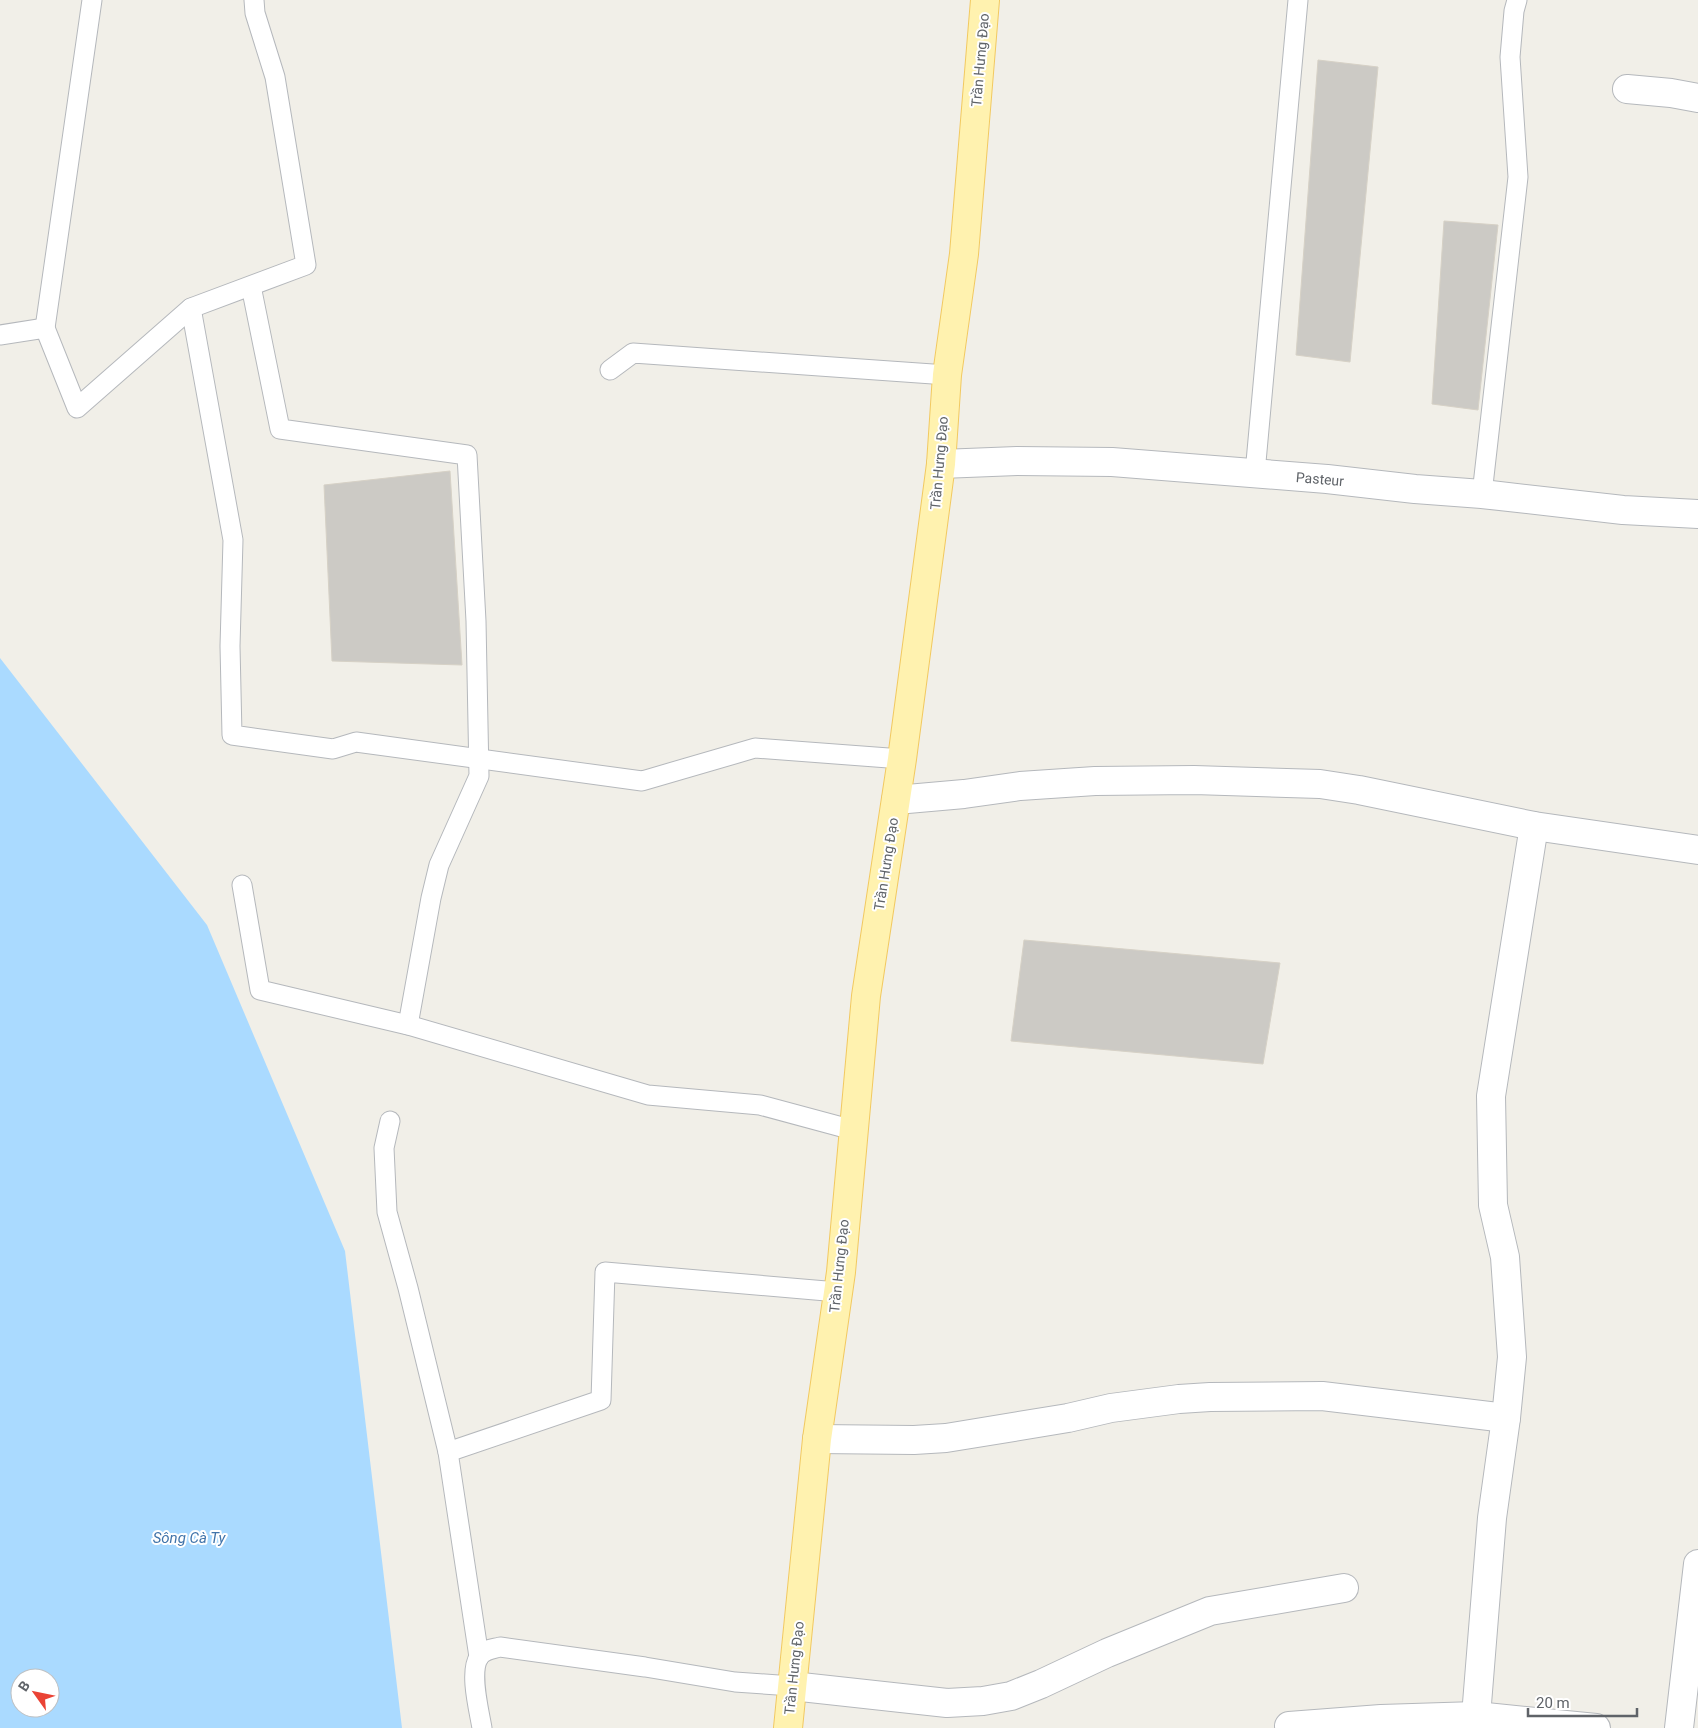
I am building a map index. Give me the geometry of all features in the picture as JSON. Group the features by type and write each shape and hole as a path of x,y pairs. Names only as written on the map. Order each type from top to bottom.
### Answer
{"main road":[{"name":"Trần Hưng Đạo","path":"788,1728 817,1439 838,1292 866,996 902,759 941,464 947,376 964,254 985,0"}],"street":[{"path":"1627,89 1671,93 1698,98"},
{"name":"Pasteur","path":"941,464 1076,460 1121,462 1482,494 1623,510 1698,514"},
{"path":"896,800 964,794 1020,786 1095,781 1194,780 1320,784 1359,790 1534,826 1698,850"},
{"path":"1493,1721 1492,1518 1506,1418 1512,1357 1505,1257 1493,1205 1491,1096 1534,826"},
{"path":"817,1439 914,1440 946,1438 1068,1418 1111,1408 1210,1397 1322,1396 1506,1418"},
{"path":"1678,1728 1698,1564"},
{"path":"792,1686 947,1703 1011,1696 1107,1653 1210,1612 1344,1588"},
{"path":"1289,1726 1381,1719 1493,1721 1596,1728"}],"lane":[{"path":"92,0 45,328 77,408 191,308 306,265 275,77 255,13 254,0"},
{"path":"980,0 985,0"},
{"path":"1255,473 1298,0"},
{"path":"1482,494 1518,177 1510,57 1514,11 1517,0"},
{"path":"251,286 280,429 467,455 476,621 479,776 439,865 431,898 408,1025"},
{"path":"191,308 233,540 230,646 232,735 333,749 356,742 642,781 755,748 902,759"},
{"path":"0,335 45,328"},
{"path":"610,370 634,353 947,376"},
{"path":"242,885 260,990 408,1025 648,1095 760,1105 853,1130"},
{"path":"390,1121 384,1148 387,1212 408,1288 448,1452 479,1657 474,1673 482,1728"},
{"path":"448,1452 602,1400 604,1272 838,1292"},
{"path":"479,1657 486,1650 500,1647 645,1667 735,1682 792,1686"}],"water":[{"name":"Sông Cà Ty","path":"0,658 207,925 345,1251 402,1728 0,1728"}],"building":[{"path":"1318,60 1378,67 1350,362 1296,355"},
{"path":"1444,221 1498,225 1478,410 1432,404"},
{"path":"450,471 462,665 332,661 324,485"},
{"path":"1024,940 1280,963 1263,1064 1011,1041"}]}
